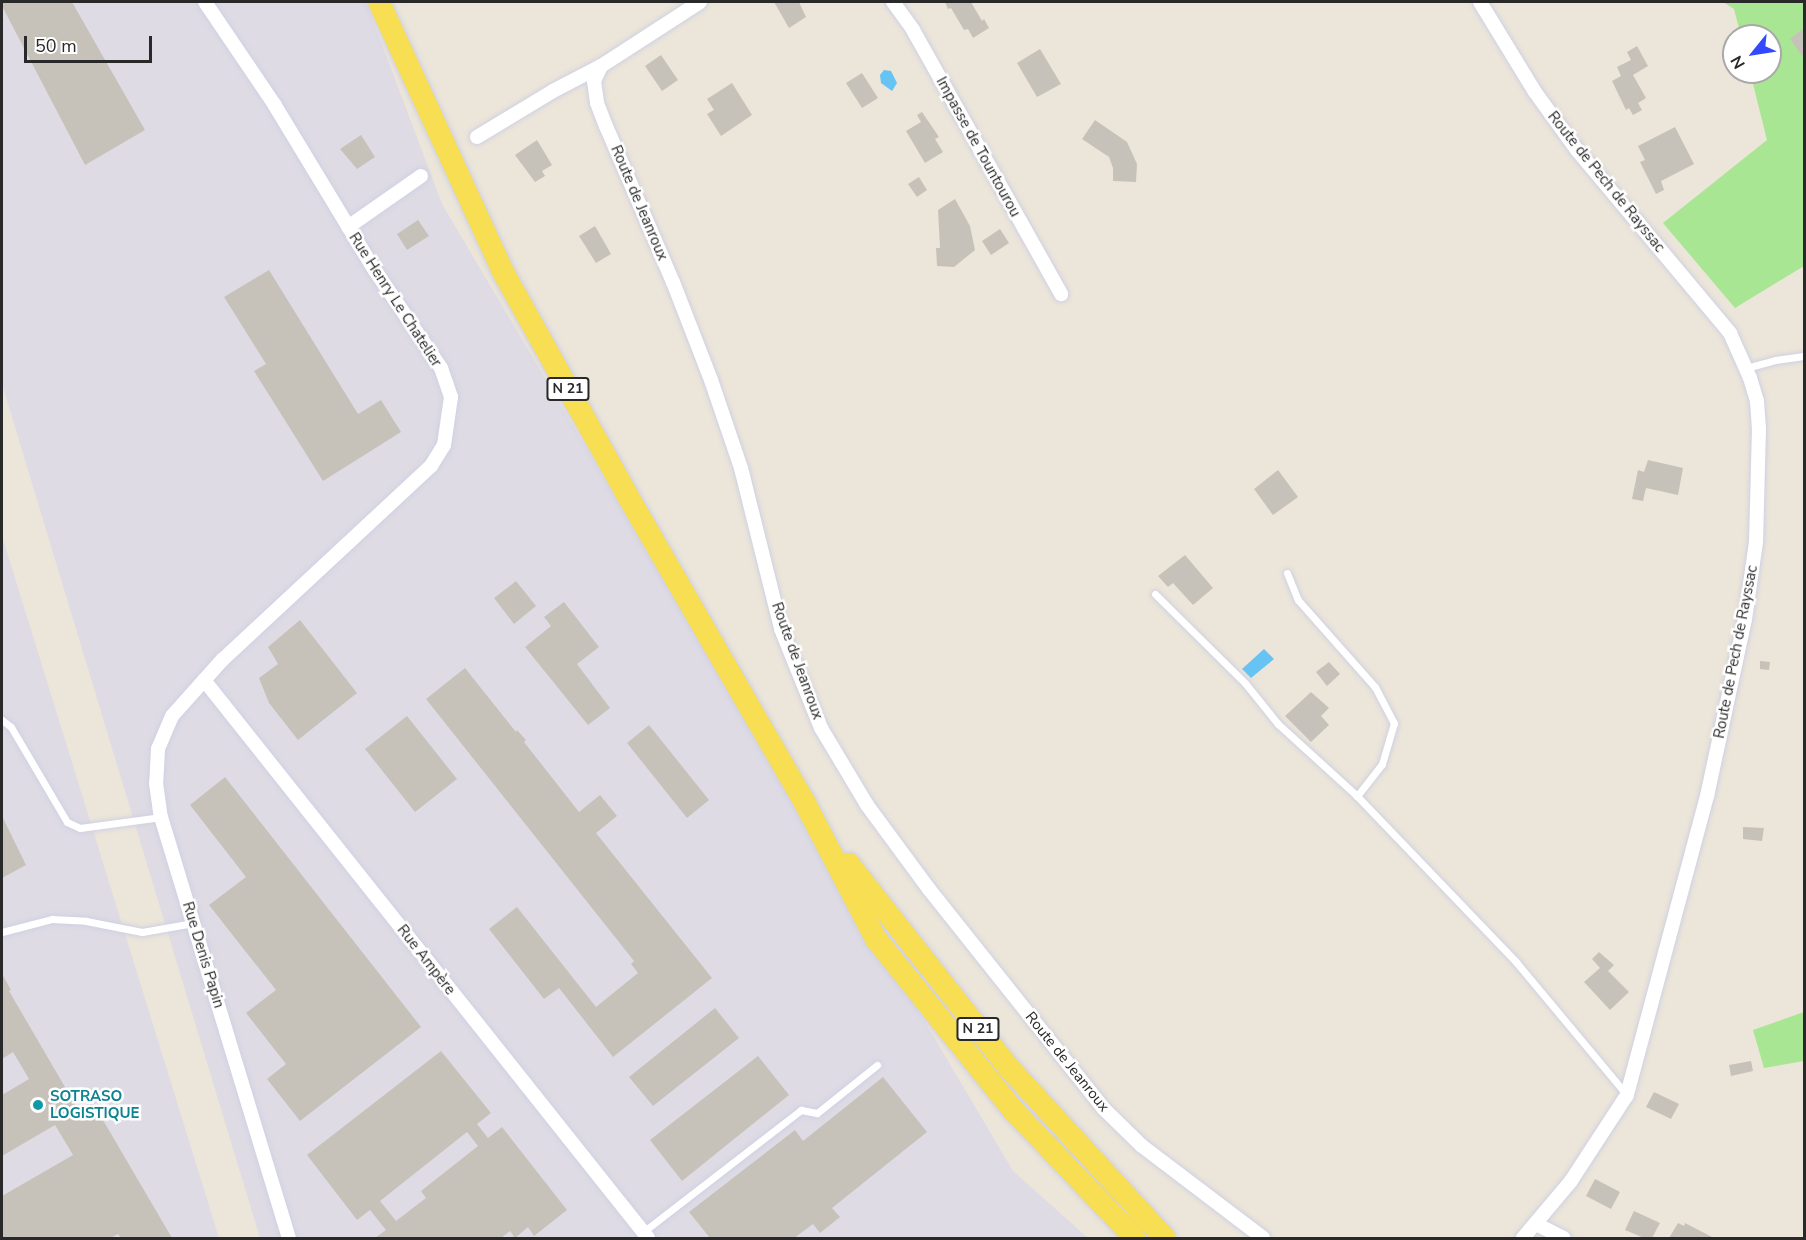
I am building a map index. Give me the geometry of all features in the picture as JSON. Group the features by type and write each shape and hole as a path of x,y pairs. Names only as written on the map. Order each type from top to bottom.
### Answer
{"main road":[{"name":"N 21","path":"379,2 502,270 626,493 807,807 876,939 1014,1111 1069,1172 1135,1239"},
{"name":"N 21","path":"807,807 901,932 1011,1070 1165,1239"}],"street":[{"name":"Rue Henry Le Chatelier","path":"204,680 223,659 431,466 444,445 451,397 441,368 348,227 274,104 205,2"},
{"path":"477,137 553,91 601,66 700,2"},
{"name":"Impasse de Tountourou","path":"893,2 913,30 1061,294"},
{"name":"Route de Pech de Rayssac","path":"1480,2 1535,92 1577,150 1730,333 1746,368 1757,401 1759,428 1759,498 1756,543 1745,619 1707,796 1627,1095 1571,1181 1523,1239"},
{"name":"Route de Jeanroux","path":"601,66 594,81 597,103 673,282 711,380 741,468 781,629 821,728 867,805 1103,1108 1142,1146 1263,1239"},
{"path":"348,227 422,176"},
{"name":"Rue Denis Papin","path":"204,680 172,716 158,749 156,783 161,817 289,1239"},
{"name":"Rue Ampère","path":"204,680 645,1235"},
{"path":"1069,1172 1074,1189 1120,1239"},
{"path":"1536,1224 1564,1239"}],"lane":[{"path":"1746,368 1775,360 1804,356"},
{"path":"1287,573 1298,600 1375,687 1395,723 1382,764 1357,796"},
{"path":"1155,594 1245,683 1278,724 1357,796 1516,962 1627,1095"},
{"path":"2,720 11,727 67,822 80,828 161,817"},
{"path":"2,932 52,918 86,921 142,932 193,923"},
{"path":"645,1235 801,1110 818,1113 877,1065"}],"shaded area":[{"path":"2,2 366,2 442,204 1013,1171 1088,1238 260,1238 2,384"},
{"path":"2,536 219,1238 2,1238"}],"green space":[{"path":"1723,2 1804,2 1804,266 1735,308 1663,223 1767,140 1753,84 1782,84 1782,24 1738,24 1734,9"},
{"path":"1804,1012 1804,1061 1764,1068 1753,1030"}],"water":[{"path":"884,70 891,71 897,83 892,91 881,83 880,75"},
{"path":"1264,649 1274,659 1251,678 1242,669"}],"building":[{"path":"2,2 72,2 145,130 85,165 2,6"},
{"path":"774,2 799,2 806,17 789,28"},
{"path":"945,2 971,2 989,28 973,38 968,29 964,30"},
{"path":"1804,28 1804,54 1802,56 1790,39"},
{"path":"1637,46 1648,66 1633,75 1646,98 1638,103 1642,110 1633,115 1629,108 1626,110 1612,81 1621,76 1617,67 1631,60 1627,52"},
{"path":"1040,49 1061,84 1037,97 1017,63"},
{"path":"661,55 678,80 662,91 645,66"},
{"path":"862,73 878,98 862,108 846,83"},
{"path":"732,83 752,115 721,136 707,114 714,110 707,99"},
{"path":"922,112 939,137 935,139 943,152 925,163 906,131 921,122 917,115"},
{"path":"1095,120 1127,142 1137,164 1136,182 1113,181 1113,168 1109,157 1082,139"},
{"path":"1675,127 1694,164 1661,181 1664,190 1656,194 1640,162 1645,160 1638,146"},
{"path":"361,135 375,157 357,169 340,149"},
{"path":"537,140 552,165 542,171 545,176 535,182 515,155"},
{"path":"919,177 927,190 917,197 908,184"},
{"path":"955,199 970,226 975,250 954,267 937,266 936,248 940,248 938,210"},
{"path":"418,220 429,236 407,250 397,234"},
{"path":"595,226 611,254 596,263 579,236"},
{"path":"1000,229 1009,243 991,255 982,241"},
{"path":"269,270 358,414 381,400 401,432 323,481 254,371 266,364 224,297"},
{"path":"1648,460 1683,468 1678,495 1646,488 1643,501 1632,499 1638,470 1644,472"},
{"path":"1278,470 1298,497 1273,515 1254,489"},
{"path":"1185,555 1213,588 1193,605 1173,583 1168,587 1158,576"},
{"path":"516,581 536,606 514,624 494,598"},
{"path":"564,602 599,647 577,664 610,708 588,725 525,647 551,626 544,617"},
{"path":"300,620 357,693 298,740 269,703 259,678 278,664 268,647"},
{"path":"1760,661 1770,662 1769,670 1760,669"},
{"path":"1329,662 1340,674 1327,686 1316,672"},
{"path":"465,668 516,732 517,730 526,740 524,742 579,812 600,795 617,816 596,833 712,978 613,1057 559,988 544,999 489,929 517,907 596,1007 638,973 631,964 634,961 426,699"},
{"path":"1311,692 1329,708 1321,716 1329,725 1311,742 1285,716"},
{"path":"407,716 457,779 415,812 365,749"},
{"path":"649,725 709,800 687,818 627,743"},
{"path":"225,777 421,1027 300,1121 267,1079 286,1064 246,1013 276,990 209,905 246,877 190,805"},
{"path":"2,816 26,865 2,878"},
{"path":"1743,827 1764,828 1762,841 1743,839"},
{"path":"1599,952 1614,965 1608,971 1629,992 1610,1010 1584,982 1600,968 1592,959"},
{"name":"SOTRASO LOGISTIQUE","path":"2,974 11,990 9,991 79,1111 93,1103 172,1238 121,1238 118,1234 110,1238 2,1238 2,1196 73,1155 55,1125 2,1156 2,1095 29,1079 13,1052 2,1059"},
{"path":"715,1008 739,1038 653,1106 629,1077"},
{"path":"441,1051 491,1113 477,1124 488,1138 502,1127 567,1210 534,1236 528,1227 515,1238 510,1231 501,1238 375,1238 386,1230 370,1210 357,1220 307,1155","holes":["467,1132 478,1146 421,1191 426,1198 396,1221 380,1201"]},
{"path":"758,1056 789,1095 682,1181 650,1140"},
{"path":"1751,1061 1753,1071 1731,1076 1729,1065"},
{"path":"883,1077 927,1132 832,1208 840,1217 820,1233 813,1224 794,1238 710,1238 689,1212 795,1130 803,1141"},
{"path":"1654,1092 1679,1104 1671,1119 1646,1107"},
{"path":"1595,1179 1620,1192 1611,1209 1586,1196"},
{"path":"1634,1211 1660,1223 1652,1238 1644,1238 1625,1230"},
{"path":"1678,1223 1684,1226 1685,1223 1712,1237 1669,1238"}],"place":[{"name":"SOTRASO LOGISTIQUE","path":"38,1105"}]}
